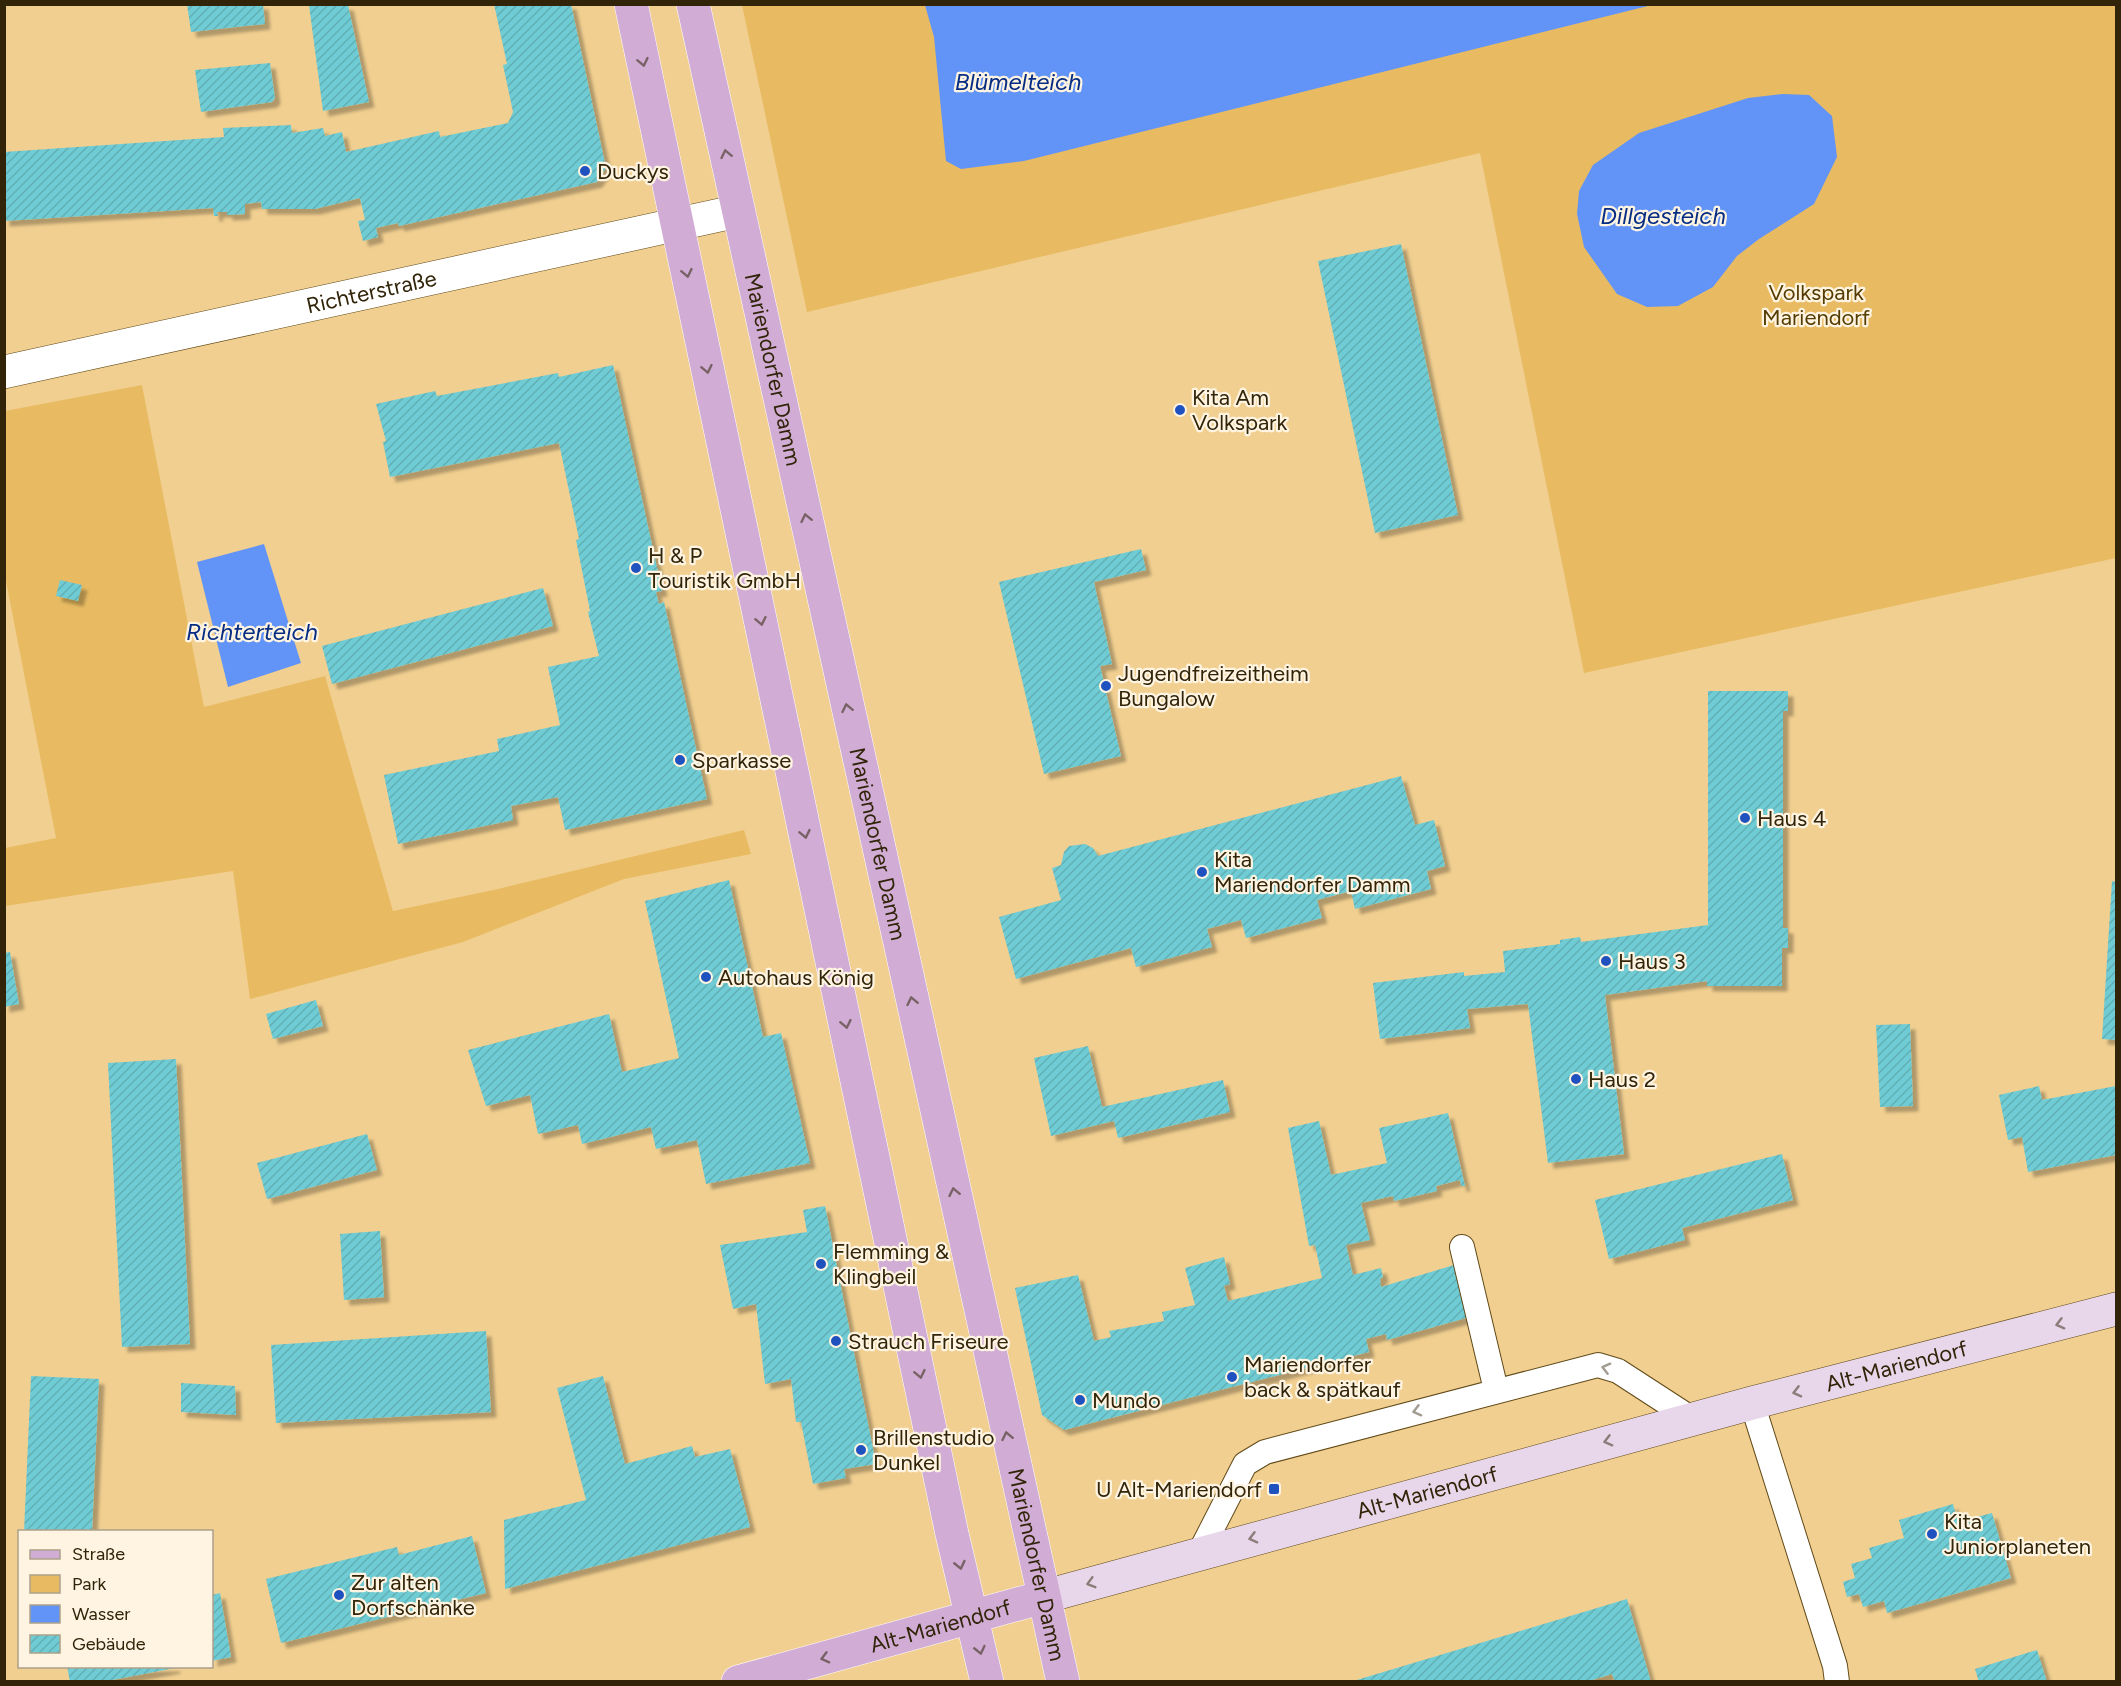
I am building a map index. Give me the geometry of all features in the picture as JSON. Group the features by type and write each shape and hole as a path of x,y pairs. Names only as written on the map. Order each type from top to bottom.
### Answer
{"main road":[{"path":"631,4 987,1682"},
{"name":"Mariendorfer Damm","path":"693,4 1063,1682"},
{"name":"Alt-Mariendorf","path":"738,1682 1200,1552 1752,1403 2116,1309"}],"street":[{"name":"Richterstraße","path":"4,372 738,211"}],"lane":[{"path":"1462,1247 1496,1390"},
{"path":"1200,1552 1245,1464 1265,1452 1598,1365 1618,1371 1692,1419"},
{"path":"1752,1403 1835,1666 1837,1682"}],"green space":[{"name":"Volkspark Mariendorf","path":"742,5 2116,5 2116,558 1584,673 1480,153 807,312"},
{"path":"142,385 204,707 325,676 393,911 498,889 744,830 751,854 624,879 463,942 250,999 233,871 5,906 5,848 56,838 5,576 5,411"}],"water":[{"name":"Blümelteich","path":"925,4 1652,5 1024,161 961,169 946,161 934,37"},
{"name":"Dillgesteich","path":"1783,94 1809,95 1832,116 1837,157 1814,204 1737,256 1713,287 1678,306 1647,307 1617,294 1584,247 1577,214 1579,191 1593,165 1639,133 1748,98"},
{"name":"Richterteich","path":"264,544 301,663 228,687 197,562"}],"building":[{"path":"187,4 263,4 265,24 191,32"},
{"path":"494,4 571,4 606,168 597,182 399,226 398,223 376,228 378,237 363,241 358,221 365,220 360,198 315,209 262,209 261,202 245,204 245,214 227,215 227,212 217,212 218,216 214,216 213,208 4,221 4,152 224,137 223,128 291,125 292,133 323,128 325,136 342,132 346,152 439,131 440,137 508,123 513,112 503,65 507,64"},
{"path":"309,5 348,5 369,102 323,111"},
{"path":"270,63 275,98 272,102 201,112 195,70"},
{"path":"1401,244 1458,515 1375,533 1318,261"},
{"path":"613,365 662,591 656,592 659,604 664,602 707,799 565,830 558,797 511,806 513,820 398,844 384,775 499,751 497,739 560,725 548,667 599,656 588,612 590,611 576,540 579,539 559,443 390,477 383,442 386,441 376,404 435,391 437,396 558,373 559,377"},
{"path":"1141,549 1146,570 1094,582 1112,664 1100,666 1121,756 1044,774 999,582"},
{"path":"60,580 82,585 78,601 56,596"},
{"path":"543,588 553,626 332,684 322,646"},
{"path":"1708,691 1788,691 1788,711 1783,711 1783,928 1788,928 1788,948 1782,948 1782,986 1707,986 1707,981 1605,995 1624,1154 1548,1163 1528,1004 1467,1009 1470,1028 1380,1039 1373,983 1464,972 1464,976 1505,972 1503,951 1560,944 1560,940 1580,937 1581,942 1708,925"},
{"path":"1401,776 1415,825 1434,820 1445,866 1427,871 1431,889 1355,909 1351,891 1317,900 1322,918 1246,938 1241,920 1207,929 1212,947 1136,967 1131,948 1016,979 999,917 1061,900 1052,868 1061,865 1064,852 1069,846 1085,844 1093,848 1098,856"},
{"path":"729,880 763,1037 781,1033 810,1163 706,1184 697,1140 656,1149 651,1127 582,1144 578,1125 538,1134 530,1095 486,1106 468,1050 609,1014 622,1072 679,1058 645,901"},
{"path":"2112,881 2116,882 2116,1040 2102,1039"},
{"path":"10,952 19,1004 4,1007 4,953"},
{"path":"316,1000 323,1026 273,1039 266,1014"},
{"path":"1910,1024 1913,1106 1880,1107 1876,1025"},
{"path":"1088,1046 1102,1107 1223,1080 1230,1112 1118,1138 1114,1121 1051,1136 1034,1058"},
{"path":"176,1059 190,1344 122,1347 108,1063"},
{"path":"2039,1086 2042,1100 2116,1086 2116,1155 2028,1172 2022,1137 2008,1140 1999,1095"},
{"path":"1448,1113 1465,1186 1461,1186 1460,1180 1436,1186 1437,1191 1394,1201 1393,1196 1361,1203 1370,1240 1346,1245 1353,1275 1381,1268 1383,1277 1380,1279 1381,1287 1454,1265 1470,1317 1387,1340 1386,1334 1366,1339 1369,1352 1064,1430 1042,1415 1015,1288 1078,1275 1094,1341 1111,1337 1109,1331 1164,1321 1162,1312 1195,1305 1185,1268 1224,1257 1230,1284 1224,1286 1228,1301 1322,1278 1315,1245 1309,1246 1288,1128 1319,1121 1331,1175 1387,1163 1379,1128"},
{"path":"367,1134 377,1170 267,1199 257,1163"},
{"path":"1782,1154 1793,1200 1682,1228 1685,1240 1609,1259 1595,1200"},
{"path":"825,1206 876,1464 844,1469 846,1478 813,1484 801,1422 796,1422 791,1379 765,1384 756,1304 733,1309 720,1245 807,1232 803,1210"},
{"path":"380,1231 384,1297 344,1300 340,1234"},
{"path":"486,1331 491,1412 276,1423 271,1345"},
{"path":"31,1376 99,1379 92,1530 24,1530"},
{"path":"603,1376 625,1464 692,1446 695,1457 730,1449 750,1527 505,1589 504,1520 586,1500 557,1388"},
{"path":"181,1383 235,1386 236,1415 181,1412"},
{"path":"1953,1504 1958,1522 1992,1513 2011,1578 1887,1613 1884,1601 1863,1607 1859,1594 1847,1597 1843,1582 1855,1578 1851,1564 1872,1558 1869,1548 1904,1538 1899,1520"},
{"name":"Zur alten Dorfschänke","path":"472,1536 486,1593 281,1643 266,1579 397,1547 399,1555"},
{"path":"220,1593 231,1657 213,1661 213,1595"},
{"path":"1627,1599 1651,1682 1615,1682 1612,1674 1586,1682 1350,1682"},
{"path":"2037,1650 2047,1682 1979,1682 1975,1669"},
{"path":"67,1668 175,1668 102,1682 70,1682"}],"place":[{"name":"Duckys","path":"585,171"},
{"name":"Kita Am Volkspark","path":"1180,410"},
{"name":"H & P Touristik GmbH","path":"636,568"},
{"name":"Jugendfreizeitheim Bungalow","path":"1106,686"},
{"name":"Sparkasse","path":"680,760"},
{"name":"Haus 4","path":"1745,818"},
{"name":"Kita Mariendorfer Damm","path":"1202,872"},
{"name":"Haus 3","path":"1606,961"},
{"name":"Autohaus König","path":"706,977"},
{"name":"Haus 2","path":"1576,1079"},
{"name":"Flemming & Klingbeil","path":"821,1264"},
{"name":"Strauch Friseure","path":"836,1341"},
{"name":"Mariendorfer back & spätkauf","path":"1232,1377"},
{"name":"Mundo","path":"1080,1400"},
{"name":"Brillenstudio Dunkel","path":"861,1450"},
{"name":"U Alt-Mariendorf","path":"1274,1489"},
{"name":"Kita Juniorplaneten","path":"1932,1534"},
{"name":"Zur alten Dorfschänke","path":"339,1595"}]}
